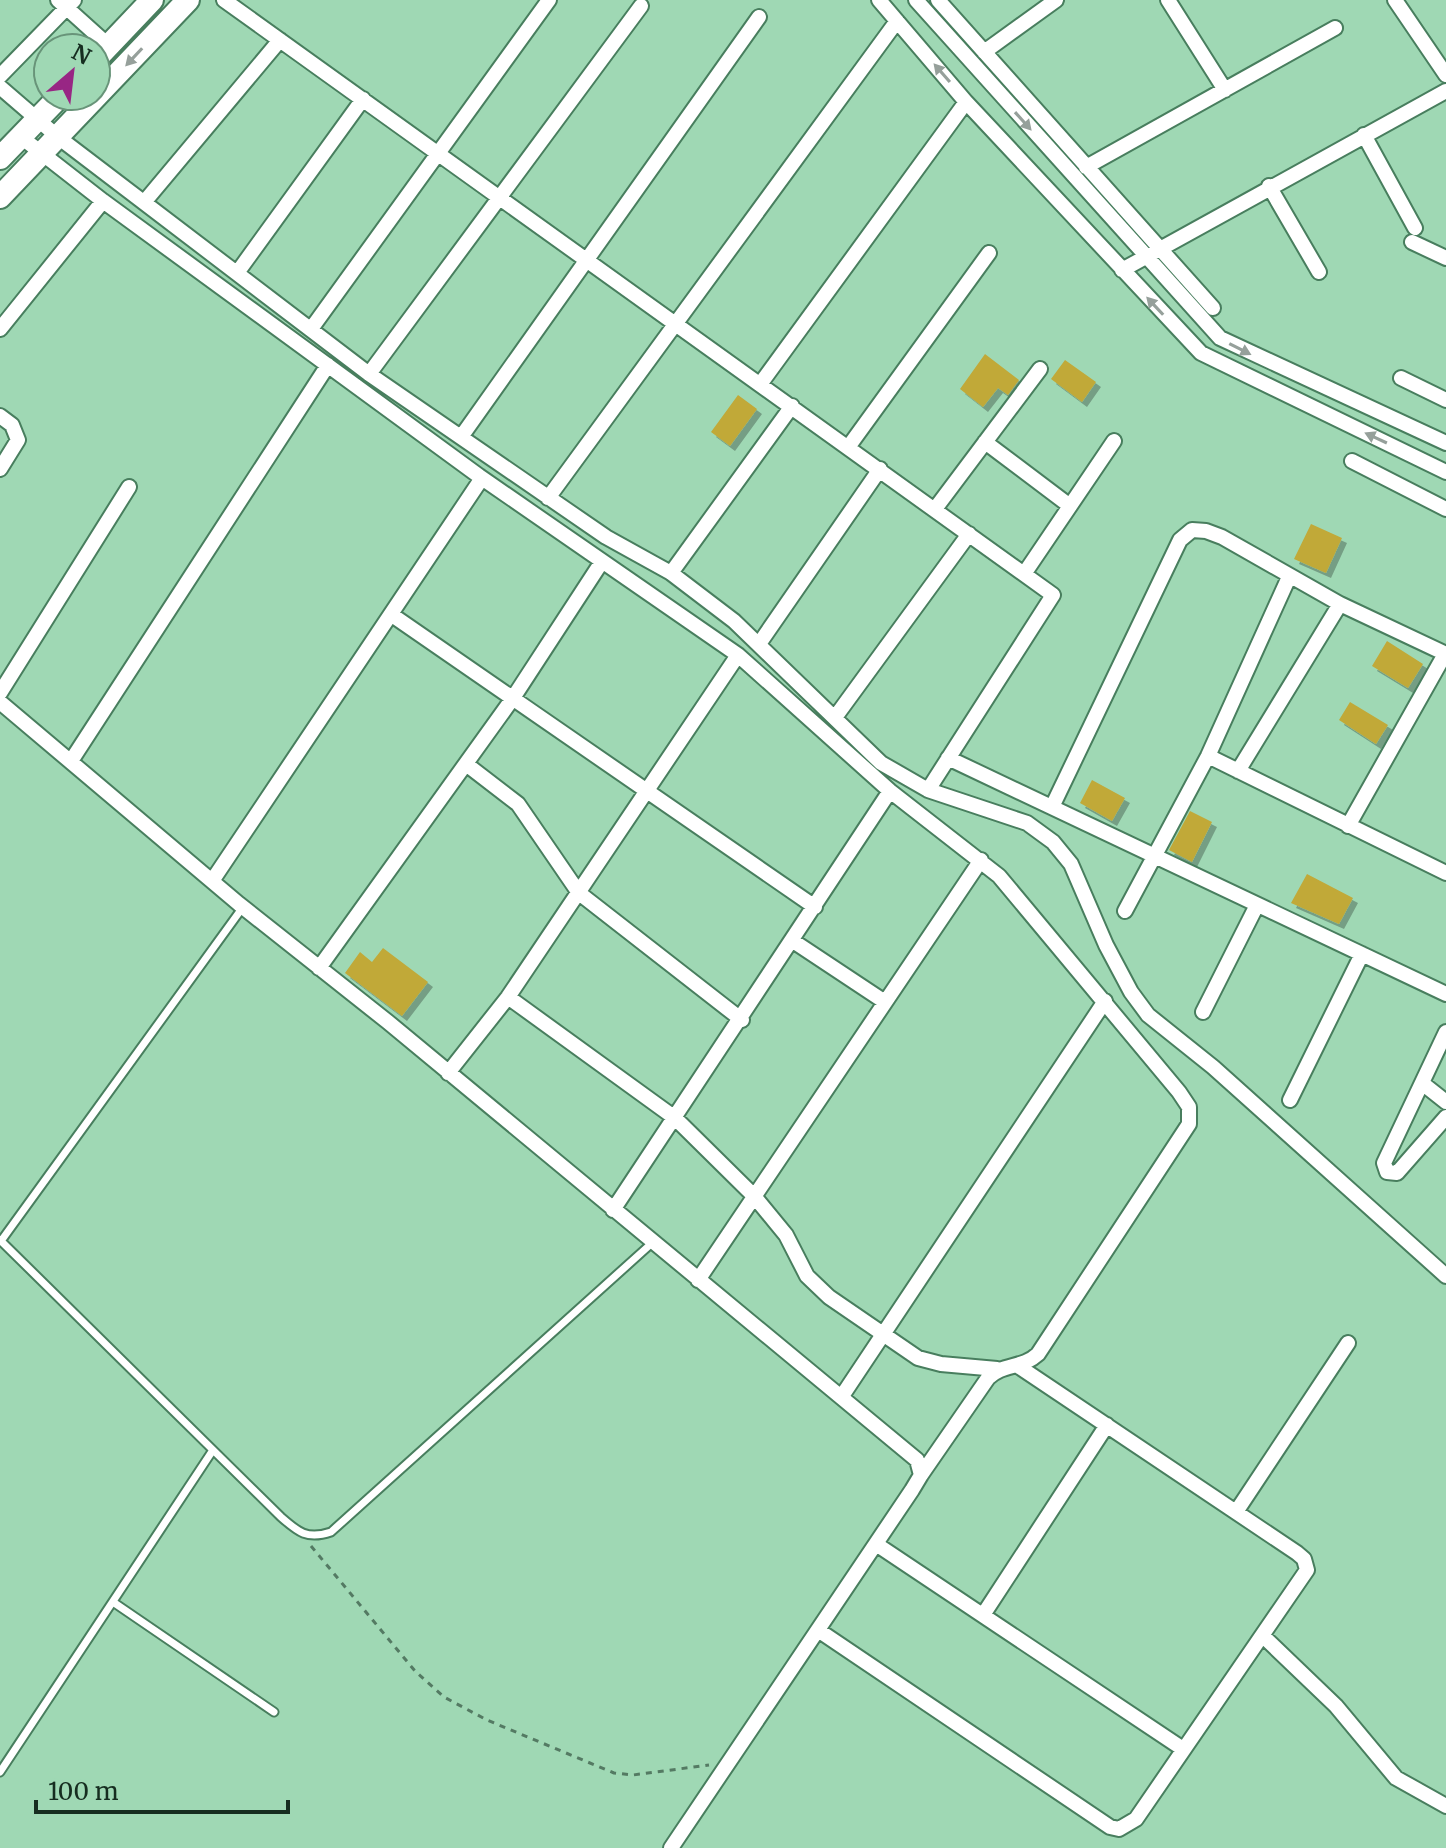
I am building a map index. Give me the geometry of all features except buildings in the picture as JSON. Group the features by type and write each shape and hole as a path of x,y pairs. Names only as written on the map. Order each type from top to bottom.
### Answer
{"main road":[{"path":"112,42 152,0"},
{"path":"0,197 188,0"},
{"path":"0,158 45,112"}],"street":[{"path":"224,0 1053,595 928,790"},
{"path":"311,329 549,0"},
{"path":"879,0 966,102 1201,353 1446,472"},
{"path":"916,0 1203,322 1238,349 1446,443"},
{"path":"938,0 1213,308"},
{"path":"984,52 1056,0"},
{"path":"1168,0 1225,90"},
{"path":"1395,0 1446,75"},
{"path":"0,76 66,3 87,32"},
{"path":"369,374 641,6"},
{"path":"461,437 759,17"},
{"path":"548,498 897,21"},
{"path":"1086,167 1335,28"},
{"path":"146,200 280,40"},
{"path":"0,87 58,137 146,200 369,374 606,537 671,573 759,644 881,763 928,790 1027,823 1053,842 1071,864 1106,945 1131,992 1148,1015 1213,1067 1446,1276"},
{"path":"1122,270 1269,186 1446,91"},
{"path":"237,273 363,99"},
{"path":"761,383 966,102"},
{"path":"1364,135 1413,235 1446,258"},
{"path":"21,137 103,201 482,478 738,655 890,791 981,860 1029,909 1179,1092 1189,1107 1189,1124 1038,1354 1029,1363 997,1369 930,1362 882,1336 816,1287 786,1235 754,1196 675,1118 508,997"},
{"path":"1269,186 1319,272"},
{"path":"0,329 103,201"},
{"path":"849,446 989,253"},
{"path":"71,761 328,365"},
{"path":"935,509 1040,369"},
{"path":"1401,378 1446,400"},
{"path":"671,573 792,406"},
{"path":"0,416 12,425 18,440 0,469"},
{"path":"1024,574 1114,441"},
{"path":"985,442 1070,506"},
{"path":"1352,461 1446,509"},
{"path":"759,644 880,469"},
{"path":"212,881 482,478"},
{"path":"0,693 129,487"},
{"path":"1052,807 1180,540 1192,530 1206,531 1340,604 1446,654 1348,826"},
{"path":"836,716 969,534"},
{"path":"319,968 513,698 601,563"},
{"path":"1125,911 1208,756 1289,577"},
{"path":"1238,771 1340,604"},
{"path":"392,615 815,907"},
{"path":"448,1073 508,997 738,655"},
{"path":"0,702 243,907 899,1442 917,1460 921,1475"},
{"path":"1208,756 1446,873"},
{"path":"948,758 1446,994"},
{"path":"466,764 518,804 579,893 742,1020"},
{"path":"613,1210 742,1020 890,791"},
{"path":"698,1280 981,860"},
{"path":"1203,1012 1257,905"},
{"path":"793,941 885,1002"},
{"path":"1290,1100 1362,954"},
{"path":"842,1396 1105,1001"},
{"path":"1446,1032 1384,1168 1397,1173 1446,1117"},
{"path":"1422,1083 1446,1102"},
{"path":"1236,1512 1348,1343"},
{"path":"818,1630 1110,1827 1119,1829 1136,1819 1307,1570 1304,1559 1297,1553 1018,1366"},
{"path":"671,1848 921,1475 997,1369"},
{"path":"983,1615 1107,1425"},
{"path":"876,1544 1183,1749"},
{"path":"1263,1636 1336,1706 1396,1778 1446,1806"}],"lane":[{"path":"243,907 0,1241 301,1534 315,1537 331,1532 652,1243"},
{"path":"0,1772 213,1450"},
{"path":"113,1602 274,1712"}],"path":[{"path":"301,1534 415,1671 464,1710 614,1773 633,1775 728,1763"}]}
